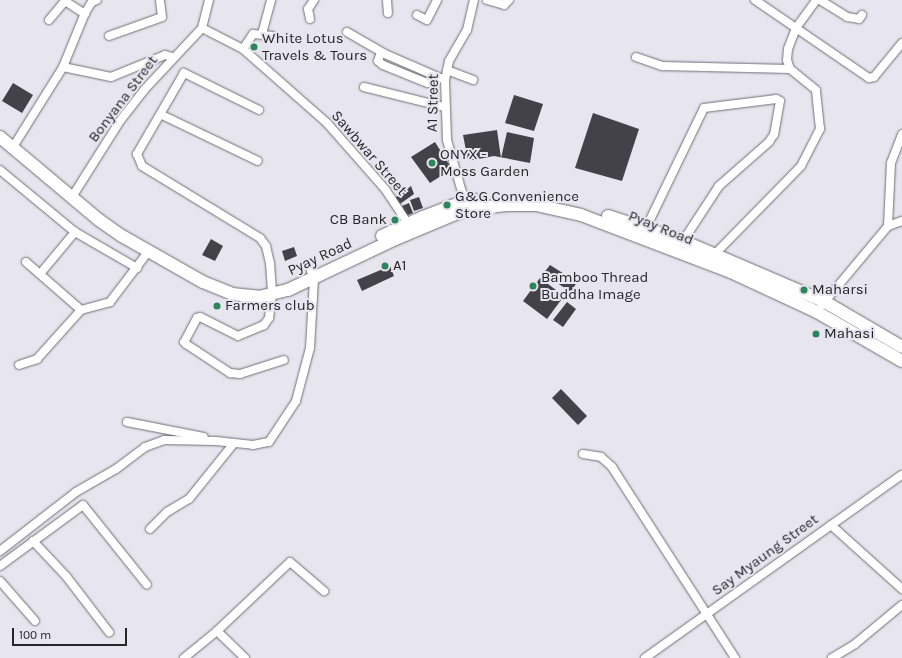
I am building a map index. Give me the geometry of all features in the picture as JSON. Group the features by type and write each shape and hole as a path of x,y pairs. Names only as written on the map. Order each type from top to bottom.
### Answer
{"highway":[{"name":"Pyay Road","path":"0,127 15,144 74,194 99,220 148,252 203,282 232,294 253,297 312,275 466,205 506,197 538,197 583,207 683,241 711,259 817,312 902,361"},
{"name":"Pyay Road","path":"0,137 15,144"},
{"name":"Pyay Road","path":"74,194 127,230 206,274 248,289 272,290"},
{"name":"Pyay Road","path":"466,205 536,205 581,215 711,259 825,302 902,347"}],"street":[{"path":"15,144 63,67 85,14 92,2 97,0"},
{"path":"109,36 162,17 160,0"},
{"path":"202,28 209,0"},
{"path":"262,34 271,0"},
{"path":"310,19 308,9 314,0"},
{"path":"387,0 388,13"},
{"path":"417,15 427,20 437,0"},
{"name":"A1 Street","path":"466,205 447,140 444,107 445,80 447,70 467,30 474,0"},
{"path":"487,0 504,5 508,0"},
{"path":"755,0 869,78 874,77 902,43"},
{"path":"711,259 801,166 820,129 816,90 790,69 787,60 788,49 796,28 816,0"},
{"path":"820,0 847,17 859,19 862,15"},
{"path":"48,20 65,1 85,14"},
{"name":"Sawbwar Street","path":"202,28 243,49 339,134 385,189 411,229"},
{"name":"Bonyana Street","path":"74,194 120,122 172,57 202,28"},
{"path":"347,32 381,52 445,80"},
{"path":"243,49 253,34 273,36"},
{"path":"381,52 378,61 383,65 427,83"},
{"path":"63,67 111,77 165,55 172,57"},
{"path":"636,57 662,66 790,69"},
{"path":"447,70 473,80"},
{"path":"259,110 184,73 182,74 162,114 137,154 142,166 260,238 266,246 270,263 272,290 269,318 264,325 252,332 238,336 200,317 197,318 184,342 230,373 240,374 284,360"},
{"path":"364,87 444,107"},
{"path":"646,228 700,114 707,106 776,100 780,106 774,134 769,142 719,186 683,241"},
{"path":"162,114 258,161"},
{"path":"888,226 891,163 902,134"},
{"path":"0,170 75,232 137,268"},
{"path":"817,312 888,226 902,221"},
{"path":"40,274 75,232"},
{"path":"19,365 37,359 81,310 110,302 148,252"},
{"path":"26,262 81,310"},
{"path":"0,550 76,492 116,469 145,447 164,440 216,441 253,445 269,442 296,401 310,348 312,275"},
{"path":"127,422 176,430 216,441"},
{"path":"150,529 167,512 189,499 234,443"},
{"path":"583,454 601,457 612,467 735,658"},
{"name":"Say Myaung Street","path":"645,658 831,524 902,475"},
{"path":"0,566 8,562 32,541 83,505 147,585"},
{"path":"831,524 902,589"},
{"path":"32,541 66,576 109,632"},
{"path":"184,658 217,631 290,562 324,591"},
{"path":"0,581 35,621"},
{"path":"832,658 855,644 902,605"},
{"path":"217,631 245,658"}],"building":[{"path":"13,83 33,95 22,113 2,101"},
{"path":"514,95 543,104 534,131 505,123"},
{"path":"593,113 639,129 622,181 575,168"},
{"path":"497,130 501,157 494,156 468,161 463,135"},
{"path":"507,132 534,138 530,163 501,157"},
{"name":"ONYX - Moss Garden","path":"435,142 452,169 430,183 411,157"},
{"path":"411,186 414,194 400,204 395,198"},
{"path":"419,197 423,208 414,211 410,200"},
{"path":"409,203 413,213 406,216 402,206"},
{"path":"211,239 223,246 215,261 202,255"},
{"path":"294,247 297,256 285,261 282,251"},
{"path":"550,265 577,282 571,292 543,274"},
{"path":"390,266 394,276 362,291 357,280"},
{"path":"540,278 564,296 547,319 523,301"},
{"path":"567,302 576,309 563,327 553,320"},
{"path":"561,389 587,416 578,425 552,398"}],"place":[{"name":"White Lotus Travels & Tours","path":"254,47"},
{"name":"ONYX - Moss Garden","path":"432,163"},
{"name":"G&G Convenience Store","path":"447,205"},
{"name":"CB Bank","path":"395,220"},
{"name":"A1","path":"385,266"},
{"name":"Bamboo Thread Buddha Image","path":"533,286"},
{"name":"Maharsi","path":"804,290"},
{"name":"Farmers club","path":"217,306"},
{"name":"Mahasi","path":"816,334"}]}
